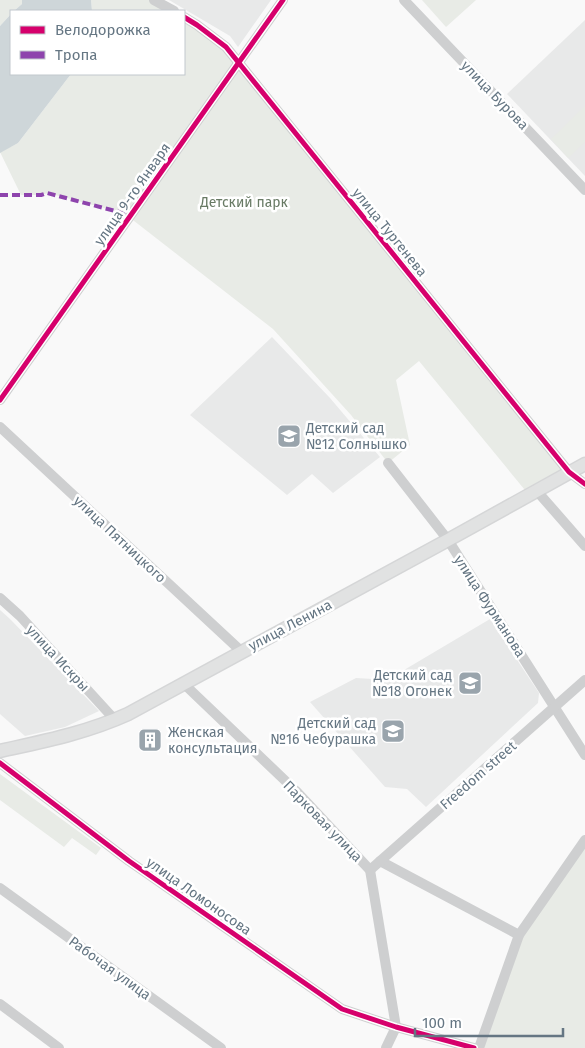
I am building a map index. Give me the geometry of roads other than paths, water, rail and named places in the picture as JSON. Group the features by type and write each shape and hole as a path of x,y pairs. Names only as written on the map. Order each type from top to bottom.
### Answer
{"main road":[{"name":"улица Ленина","path":"0,751 79,733 115,720 585,464"}],"street":[{"path":"154,0 172,10"},
{"name":"улица 9-го Января","path":"0,400 283,0"},
{"name":"улица Бурова","path":"404,0 585,190"},
{"name":"улица Тургенева","path":"185,18 226,47 569,472 585,484"},
{"name":"улица Пятницкого","path":"0,427 240,651"},
{"name":"улица Фурманова","path":"388,463 448,540 585,754"},
{"path":"536,490 585,546"},
{"name":"улица Искры","path":"0,598 20,616 115,720"},
{"name":"Freedom street","path":"370,870 585,680"},
{"name":"Парковая улица","path":"183,684 296,791 370,870 396,1027"},
{"name":"улица Ломоносова","path":"0,763 129,861 342,1009 396,1027 474,1048"},
{"path":"479,1048 519,935 585,840"},
{"path":"380,861 519,935"},
{"name":"Рабочая улица","path":"0,888 221,1048"},
{"path":"0,1004 59,1048"},
{"path":"386,1048 396,1027"}],"place":[{"name":"Детский сад №12 Солнышко","path":"289,436"},
{"name":"Детский сад №18 Огонек","path":"470,683"},
{"name":"Детский сад №16 Чебурашка","path":"393,731"},
{"name":"Женская консультация","path":"150,740"}],"park label":[{"name":"Детский парк","path":"244,202"}]}
